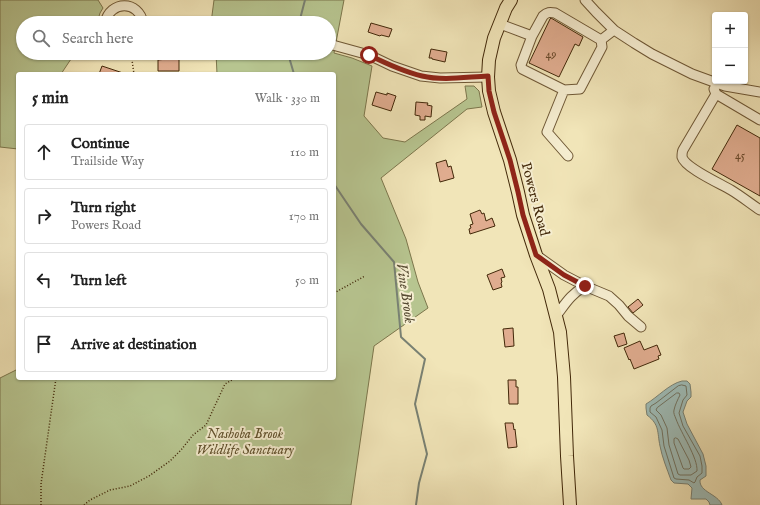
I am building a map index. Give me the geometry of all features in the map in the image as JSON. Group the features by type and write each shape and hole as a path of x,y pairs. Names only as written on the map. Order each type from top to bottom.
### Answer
{"main road":[{"name":"Powers Road","path":"512,0 506,8 494,38 489,60 489,91 494,112 510,160 523,215 549,289 560,332 564,377 570,505"}],"street":[{"path":"585,0 614,30 652,54 692,74 726,86 760,92"},
{"path":"108,16 110,11 123,6 132,8 137,11 140,16"},
{"path":"546,13 555,13 601,40 602,47 580,89 564,90 522,68 521,64 532,36 546,13"},
{"path":"500,24 532,36"},
{"path":"601,40 614,30"},
{"path":"336,46 369,55 392,66 421,76 440,78 488,76"},
{"path":"710,80 716,94 760,120"},
{"path":"564,90 547,132 568,156"},
{"path":"716,94 683,150 682,156 692,168 731,190 760,210"},
{"path":"536,255 564,275 609,296 641,327"},
{"path":"556,316 568,299 585,286"}],"path":[{"path":"132,60 134,72"},
{"path":"336,292 365,276"},
{"path":"41,505 41,484 56,380"},
{"path":"84,505 90,500 110,490 130,486 149,476 170,461 193,435 206,425 225,384 232,380"}],"green space":[{"path":"0,0 98,0 103,8 99,16 16,16 16,60 70,60 62,72 16,72 16,149 0,147"},
{"name":"Nashoba Brook Wildlife Sanctuary","path":"214,0 344,0 336,42 336,16 212,16"},
{"name":"Nashoba Brook Wildlife Sanctuary","path":"336,54 352,58 372,66 364,116 383,138 405,142 467,99 465,86 474,86 479,91 482,107 467,109 381,178 406,239 418,282 428,308 374,346 351,505 0,505 0,378 16,370 16,380 336,380 336,72 217,72 216,60 336,60"}],"water":[{"path":"682,381 687,381 690,384 691,392 691,397 687,401 683,412 687,424 703,454 706,466 706,476 700,480 700,484 705,490 717,498 722,505 710,505 706,499 691,499 692,488 688,484 674,483 671,480 662,454 656,426 647,415 646,404 668,388"}],"building":[{"path":"551,18 583,37 579,46 575,44 559,77 529,63"},
{"path":"371,23 392,29 389,37 368,32"},
{"path":"431,49 447,52 445,62 429,58"},
{"path":"158,60 179,60 179,71 158,71"},
{"path":"102,66 120,72 100,72"},
{"path":"376,92 396,96 391,111 372,105"},
{"path":"416,102 428,103 427,105 432,106 431,117 425,116 425,120 420,120 420,116 415,115"},
{"path":"737,125 760,138 760,196 712,169"},
{"path":"446,160 448,167 451,166 454,178 440,182 436,163"},
{"path":"480,210 482,214 484,213 486,221 492,218 495,226 470,234 470,225 473,224 470,214"},
{"path":"502,269 505,277 501,278 502,287 493,290 487,275"},
{"path":"638,299 643,305 633,313 628,307"},
{"path":"513,328 514,346 505,347 503,329"},
{"path":"624,333 627,344 618,347 614,336"},
{"path":"640,341 644,350 657,345 661,355 658,356 659,359 634,369 624,348"},
{"path":"508,380 516,380 516,387 518,387 518,404 509,404"},
{"path":"505,423 513,423 517,447 508,448"}],"waterway":[{"name":"Vine Brook","path":"301,16 305,0"},
{"name":"Vine Brook","path":"290,60 293,72"},
{"name":"Vine Brook","path":"336,187 361,224 394,262 401,337 425,359 415,404 427,454 419,483 416,505"}],"route":[{"path":"369,55 392,66 421,76 440,78 488,76 489,91 494,112 510,160 523,215 536,255 564,275 585,286"}]}
